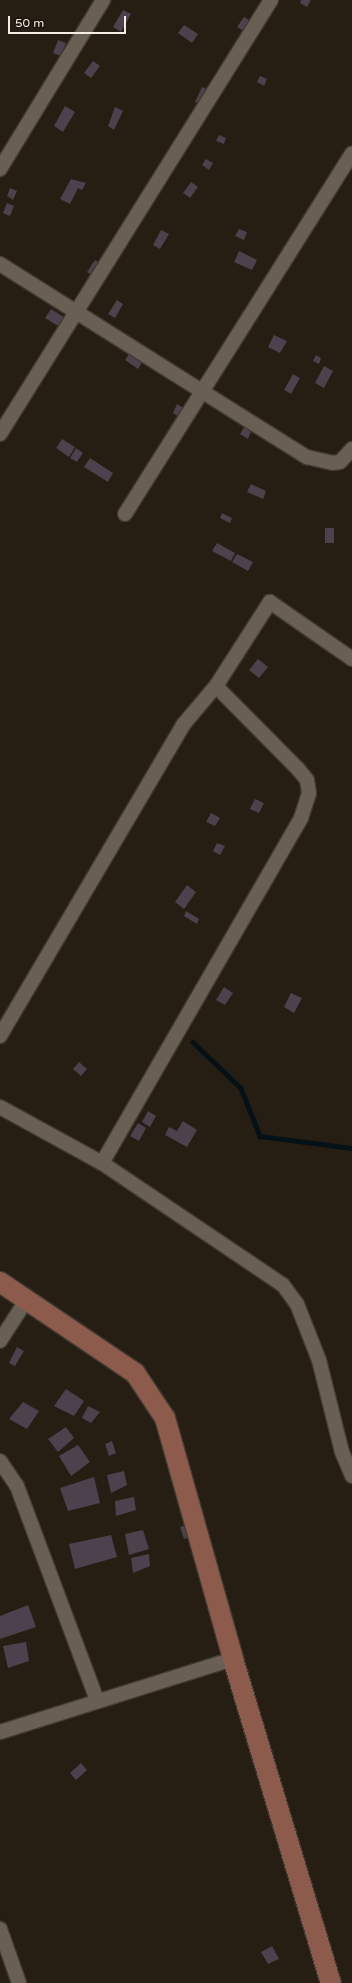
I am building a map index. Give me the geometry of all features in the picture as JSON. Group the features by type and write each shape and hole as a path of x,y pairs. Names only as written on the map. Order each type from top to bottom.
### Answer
{"street":[{"path":"0,169 103,0"},
{"path":"0,434 271,0"},
{"path":"124,514 205,390 352,154"},
{"path":"0,264 205,390 307,456 332,464 340,462 352,449"},
{"path":"0,1036 183,725 216,686 270,602 352,659"},
{"path":"102,1163 301,818 309,793 307,780 299,770 216,686"},
{"path":"0,1107 102,1163 283,1285 297,1304 319,1360 342,1452 352,1476"},
{"path":"0,1282 136,1373 165,1418 233,1659 329,1982"},
{"path":"0,1342 27,1299"},
{"path":"0,1461 17,1486 97,1700"},
{"path":"0,1732 97,1700 233,1659"},
{"path":"0,1930 18,1983"}],"building":[{"path":"301,0 311,0 307,7 300,3"},
{"path":"123,10 131,14 121,32 113,27"},
{"path":"244,17 251,21 245,32 237,27"},
{"path":"184,25 198,34 192,43 178,33"},
{"path":"58,40 66,43 61,56 53,53"},
{"path":"93,61 100,66 91,78 84,73"},
{"path":"260,76 267,79 264,86 257,82"},
{"path":"202,87 211,91 204,107 195,102"},
{"path":"65,106 75,112 63,132 54,126"},
{"path":"115,107 123,111 114,130 108,126"},
{"path":"219,135 226,138 224,144 216,141"},
{"path":"206,159 213,163 209,170 202,165"},
{"path":"71,179 86,183 82,190 78,188 70,204 60,199"},
{"path":"191,182 198,187 190,198 183,193"},
{"path":"10,188 17,191 13,200 7,196"},
{"path":"7,203 14,206 10,216 3,213"},
{"path":"239,229 247,232 244,240 235,236"},
{"path":"161,230 169,234 160,249 153,245"},
{"path":"239,251 257,260 252,270 234,262"},
{"path":"95,260 101,264 93,276 87,272"},
{"path":"117,300 123,304 115,318 108,314"},
{"path":"51,309 64,317 58,326 45,318"},
{"path":"274,335 287,341 280,353 268,347"},
{"path":"133,348 146,356 138,369 125,360"},
{"path":"316,355 321,358 319,364 313,361"},
{"path":"324,366 333,371 324,388 315,383"},
{"path":"293,374 300,378 291,394 284,390"},
{"path":"177,404 187,410 182,419 173,413"},
{"path":"245,426 252,430 248,439 240,434"},
{"path":"62,439 75,447 69,457 56,448"},
{"path":"76,448 83,453 77,462 70,458"},
{"path":"90,458 113,473 108,482 84,467"},
{"path":"251,484 266,491 263,499 247,492"},
{"path":"222,513 232,518 230,523 220,518"},
{"path":"325,528 334,528 334,543 325,543"},
{"path":"217,543 235,553 231,561 212,551"},
{"path":"237,554 253,562 248,571 232,562"},
{"path":"258,659 268,667 259,678 249,670"},
{"path":"255,799 264,803 259,813 250,809"},
{"path":"211,813 220,818 215,826 206,822"},
{"path":"217,843 225,846 220,855 213,851"},
{"path":"187,885 196,892 184,909 175,902"},
{"path":"186,911 199,919 197,924 184,916"},
{"path":"224,987 233,993 225,1005 216,1000"},
{"path":"291,993 302,998 294,1013 284,1007"},
{"path":"79,1062 87,1069 81,1076 73,1069"},
{"path":"148,1111 156,1116 150,1127 142,1122"},
{"path":"183,1121 197,1130 187,1147 165,1135 169,1127 177,1131"},
{"path":"138,1123 146,1128 139,1141 130,1136"},
{"path":"17,1347 24,1351 15,1366 9,1363"},
{"path":"66,1389 84,1401 74,1416 54,1406"},
{"path":"23,1402 39,1411 27,1429 9,1419"},
{"path":"88,1406 100,1412 91,1423 82,1418"},
{"path":"66,1427 74,1438 58,1452 48,1439"},
{"path":"112,1441 116,1453 109,1456 105,1444"},
{"path":"78,1445 90,1462 71,1476 59,1456"},
{"path":"124,1471 127,1485 111,1493 107,1475"},
{"path":"94,1477 100,1503 68,1511 60,1488"},
{"path":"134,1497 136,1510 116,1516 115,1501"},
{"path":"189,1524 193,1536 184,1539 180,1527"},
{"path":"143,1530 149,1549 129,1555 125,1534"},
{"path":"111,1535 117,1557 75,1569 69,1544"},
{"path":"149,1554 150,1566 133,1573 131,1558"},
{"path":"28,1605 36,1627 0,1639 0,1616"},
{"path":"26,1642 29,1661 8,1668 3,1646"},
{"path":"81,1763 87,1770 76,1780 70,1773"},
{"path":"272,1946 279,1959 268,1964 261,1952"}],"waterway":[{"path":"193,1042 241,1088 260,1136 352,1148"}]}
